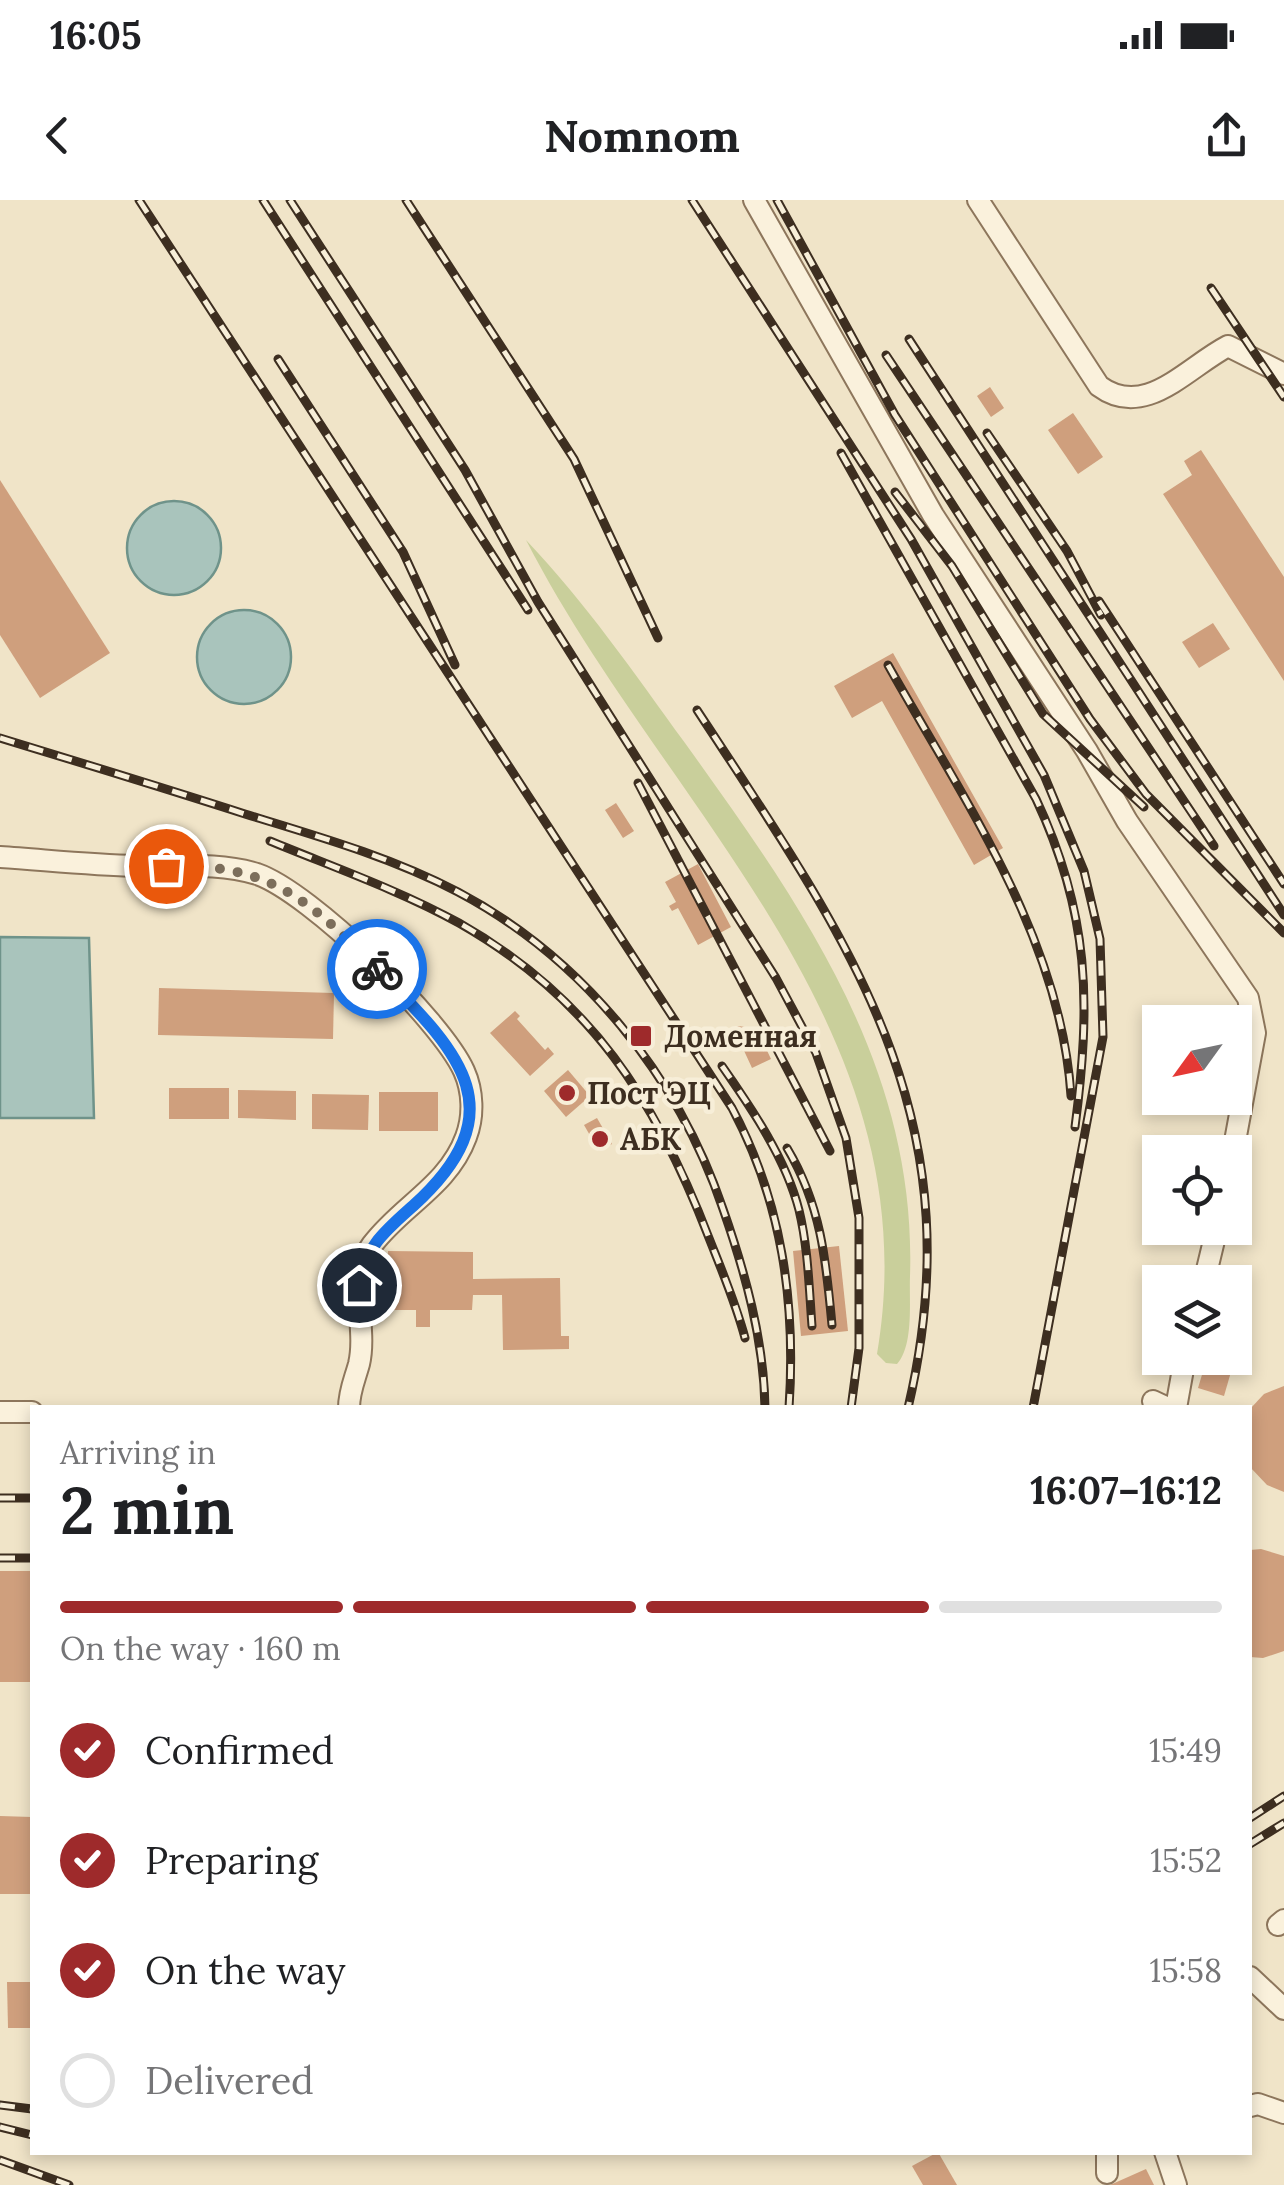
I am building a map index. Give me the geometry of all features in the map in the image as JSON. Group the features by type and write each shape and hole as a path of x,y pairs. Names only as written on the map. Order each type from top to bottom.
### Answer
{"lane":[{"path":"754,200 933,515 1087,751 1126,821 1248,998 1255,1033 1236,1135"},
{"path":"978,200 1098,386 1116,399 1132,401 1157,391 1228,346 1284,374"},
{"path":"0,857 102,865 192,865 256,874 276,883 326,918 430,1024 456,1057 471,1094 466,1139 448,1171 373,1242 364,1258 359,1362 350,1405"},
{"path":"1177,1405 1182,1375"},
{"path":"0,1412 30,1412"},
{"path":"1252,1979 1284,2009"},
{"path":"1252,2106 1284,2113"},
{"path":"1166,2155 1176,2185"}],"green space":[{"path":"526,540 609,639 729,804 809,928 844,992 873,1058 894,1127 907,1200 910,1322 906,1346 897,1364 886,1363 877,1354 884,1236 865,1126 827,1022 774,924 583,638"}],"water":[{"path":"174,501 192,504 207,515 218,530 218,566 207,581 192,592 174,595 156,592 141,581 130,566 127,548 130,530 141,515 156,504"},
{"path":"244,610 262,613 277,624 288,639 288,675 277,690 262,701 244,704 226,701 211,690 200,675 197,657 200,639 211,624 226,613"},
{"path":"0,937 89,938 94,1118 0,1118"}],"building":[{"path":"990,387 1004,408 991,417 977,396"},
{"path":"1073,413 1103,457 1078,474 1048,430"},
{"path":"1201,450 1284,577 1284,681 1163,494 1192,475 1184,461"},
{"path":"0,480 110,653 40,698 0,635"},
{"path":"1213,623 1230,649 1199,668 1182,642"},
{"path":"893,653 1003,848 974,865 882,701 852,718 834,686"},
{"path":"616,803 634,831 623,838 605,810"},
{"path":"698,864 731,927 698,945 678,908 672,911 669,906 676,902 665,882"},
{"path":"159,988 334,993 333,1039 158,1035"},
{"path":"515,1011 520,1016 517,1019 545,1050 548,1047 554,1054 530,1076 490,1033"},
{"path":"738,1026 745,1027 753,1045 762,1040 771,1059 752,1068 740,1042 733,1045 729,1035"},
{"name":"Пост ЭЦ","path":"568,1070 590,1096 566,1117 544,1091"},
{"path":"169,1088 229,1088 229,1119 169,1119"},
{"path":"238,1090 296,1091 296,1120 238,1118"},
{"path":"379,1092 438,1092 438,1131 379,1131"},
{"path":"312,1094 369,1095 368,1130 312,1129"},
{"name":"АБК","path":"597,1118 612,1144 599,1151 584,1125"},
{"path":"839,1246 848,1331 801,1336 793,1251"},
{"path":"388,1251 473,1252 473,1279 560,1278 561,1336 569,1336 569,1349 503,1350 502,1295 473,1295 472,1310 430,1310 430,1327 416,1327 416,1310 387,1310"},
{"path":"1202,1375 1230,1375 1224,1396 1198,1388"},
{"path":"1284,1386 1284,1492 1267,1485 1252,1469 1252,1407 1264,1394"},
{"path":"1252,1550 1284,1556 1284,1651 1263,1658 1252,1657"},
{"path":"0,1571 30,1571 30,1682 0,1682"},
{"path":"0,1816 30,1817 30,1894 0,1894"},
{"path":"7,1982 30,1982 30,2028 8,2028"},
{"path":"940,2155 957,2185 923,2185 912,2166"},
{"path":"1146,2169 1154,2185 1110,2185"}],"railway":[{"path":"139,200 732,1108 763,1180 782,1254 790,1330 789,1405"},
{"path":"263,200 528,610"},
{"path":"290,200 465,470 538,602 776,978 816,1053 846,1138 859,1218 859,1348 851,1405"},
{"path":"406,200 574,459 658,638"},
{"path":"692,200 911,539 1044,775 1084,871 1100,939 1103,1037 1034,1405"},
{"path":"777,200 895,415 1090,719 1146,794 1284,933"},
{"path":"1211,288 1284,397"},
{"path":"909,339 1284,915"},
{"path":"886,355 1214,846"},
{"path":"278,359 403,552 455,665"},
{"path":"987,433 1067,551 1101,615"},
{"path":"841,453 1036,799 1054,841 1067,881 1082,960 1083,1040 1075,1127"},
{"path":"895,492 952,566 1043,714 1144,807"},
{"path":"1099,601 1284,884"},
{"path":"888,665 1004,871 1028,926 1049,981 1063,1038 1071,1096"},
{"path":"697,710 804,876 849,955 885,1036 912,1119 926,1208 925,1303 908,1405"},
{"path":"0,738 380,858 458,892 546,951 620,1025 652,1068 704,1160 746,1282 761,1357 765,1405"},
{"path":"638,783 830,1151"},
{"path":"270,841 389,889 459,923 505,952 582,1019 614,1057 666,1141 709,1238 745,1338"},
{"path":"722,1066 767,1135 793,1191 804,1238 812,1326"},
{"path":"787,1148 815,1212 832,1325"},
{"path":"0,1498 30,1498"},
{"path":"0,1558 30,1558"},
{"path":"1252,1817 1284,1796"},
{"path":"1252,1843 1284,1823"},
{"path":"0,2105 30,2109"},
{"path":"0,2127 30,2134"},
{"path":"0,2160 69,2185"}],"way so far":[{"path":"166,866 226,868 256,874 295,892 377,969"}],"place":[{"name":"Доменная","path":"641,1036"},
{"name":"Пост ЭЦ","path":"567,1093"},
{"name":"АБК","path":"600,1139"}],"route":[{"path":"359,1285 364,1258 373,1242 448,1171 466,1139 472,1108 468,1082 456,1057 440,1034 377,969"}]}
